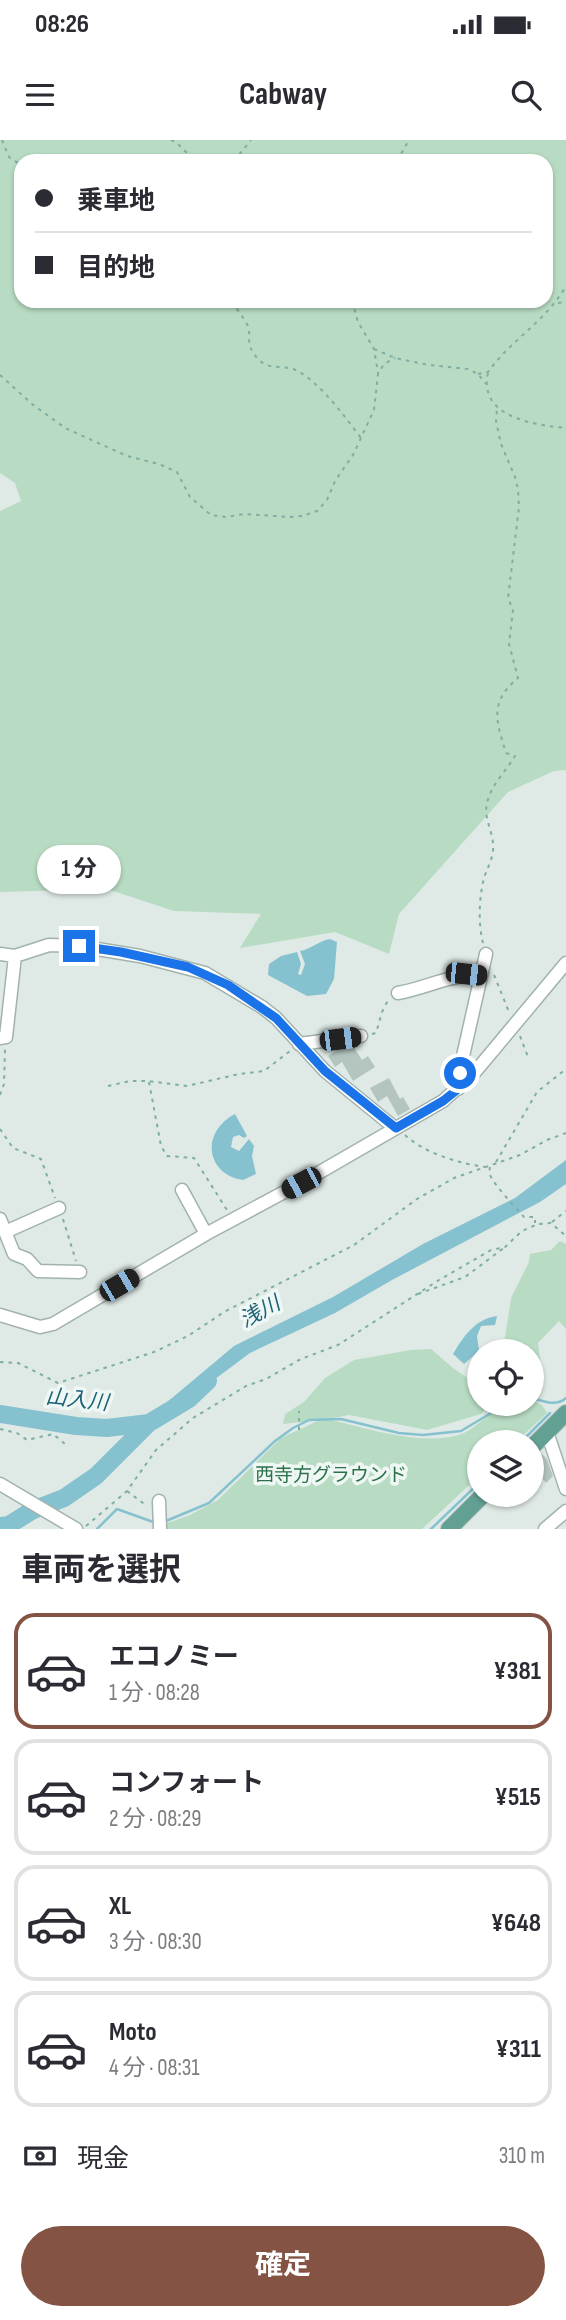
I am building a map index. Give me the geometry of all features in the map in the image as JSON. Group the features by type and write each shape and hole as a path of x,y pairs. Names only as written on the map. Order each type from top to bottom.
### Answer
{"main road":[{"path":"544,1435 566,1413"},
{"path":"449,1529 471,1507"}],"street":[{"path":"0,954 15,956 48,945 79,946 127,953 188,967 216,979 262,1007 284,1026 332,1077 396,1128"},
{"path":"458,1089 486,954"},
{"path":"3,1038 15,956"},
{"path":"0,1315 40,1327 53,1324 206,1234 443,1101 458,1089 566,963"},
{"path":"398,993 422,989 466,974 481,976"},
{"path":"299,1044 361,1036"},
{"path":"182,1190 206,1234"},
{"path":"5,1232 59,1208"},
{"path":"0,1219 13,1254 27,1259 38,1271 80,1272"},
{"path":"547,1432 566,1489"},
{"path":"0,1484 76,1529"},
{"path":"545,1529 566,1511"}],"path":[{"path":"2,140 9,157 14,160"},
{"path":"171,140 188,154"},
{"path":"240,154 251,140"},
{"path":"553,306 566,286"},
{"path":"556,303 566,302"},
{"path":"237,308 248,326 248,344 257,358 265,366 293,369 303,375 341,409 361,438"},
{"path":"0,375 32,404 65,428 127,456 159,464 177,472 190,497 211,515 302,516 317,510 327,500 335,481 354,455 374,410 378,374 374,349 358,322 354,308"},
{"path":"486,384 488,372 499,357 551,308"},
{"path":"374,349 395,358 468,369 478,374 486,384 492,402 498,408 538,425 566,428"},
{"path":"378,374 384,364 395,358"},
{"path":"478,374 488,372"},
{"path":"498,408 496,421 501,444 518,489 519,507 508,598 513,610 509,644 518,678 504,690 496,716 506,753 515,756 495,785 485,813 493,851 483,881 480,933 528,1056"},
{"path":"361,1036 376,1033 387,1000 398,993"},
{"path":"0,1095 5,1084 3,1038"},
{"path":"108,1086 130,1081 148,1081 187,1086 264,1071 299,1044"},
{"path":"0,1362 18,1363 58,1383 154,1353 188,1336 224,1312 354,1245 417,1199 454,1178 491,1166 496,1162 537,1092 566,1069"},
{"path":"148,1081 161,1146 167,1156 194,1158 232,1220"},
{"path":"396,1128 423,1149 462,1164 486,1167"},
{"path":"496,1162 520,1156 547,1140 566,1133"},
{"path":"491,1166 489,1173 494,1184 519,1212 527,1218 535,1217 535,1224 538,1224"},
{"path":"414,1295 465,1277 506,1247 522,1231 538,1224 551,1223 566,1211"},
{"path":"551,1223 566,1236"},
{"path":"83,1529 127,1492 156,1450 193,1419 246,1386 266,1379 301,1359 338,1345 414,1295 491,1250 506,1247"},
{"path":"299,1411 299,1430"},
{"path":"0,1429 17,1433 27,1440 53,1434 65,1444"},
{"path":"127,1492 159,1517"}],"green space":[{"path":"0,140 566,140 566,770 554,771 508,792 399,914 389,954 335,932 240,948 261,914 174,911 107,889 0,892 0,511 21,501 15,483 0,473"},
{"path":"560,1241 566,1244 566,1329 559,1321 542,1339 505,1339 511,1298 529,1262 530,1254 551,1250"},
{"name":"西寺方グラウンド","path":"431,1349 467,1378 467,1416 474,1416 427,1430 349,1415 328,1419 379,1432 418,1438 453,1436 467,1431 467,1487 422,1529 160,1529 167,1523 188,1516 218,1500 281,1438 320,1420 283,1424 285,1414 304,1402 325,1378 354,1360"},
{"name":"西寺方グラウンド","path":"487,1416 544,1416 529,1430 469,1430"}],"water":[{"path":"330,939 337,942 334,979 326,994 307,996 268,975 269,964 281,956 297,952 301,964 298,974 301,975 305,964 300,951"},
{"path":"235,1114 247,1136 233,1137 231,1147 239,1151 249,1139 254,1146 252,1156 256,1174 243,1180 231,1177 222,1170 215,1162 212,1152 216,1132"},
{"path":"566,1160 566,1184 540,1202 335,1313 250,1353 140,1435 141,1424 234,1346 333,1297 423,1244 515,1198"},
{"path":"497,1316 495,1325 481,1326 477,1339 467,1339 467,1361 464,1364 453,1354 471,1329"}],"building":[{"path":"353,1046 362,1060 368,1056 375,1067 353,1081 342,1062 335,1067 328,1056 342,1047"},
{"path":"389,1078 400,1099 403,1097 410,1109 398,1116 387,1096 378,1102 370,1088"},
{"path":"544,1456 553,1476 546,1483 544,1481"}],"waterway":[{"name":"浅川","path":"0,1526 9,1525 33,1510 64,1498 96,1476 149,1423 189,1399 208,1381"},
{"path":"544,1402 554,1403 566,1398"},
{"path":"533,1430 550,1413"},
{"name":"山入川","path":"0,1414 107,1428 149,1423"},
{"path":"166,1521 209,1503 275,1441 309,1420 341,1419 399,1433 423,1435 461,1431 486,1416"},
{"path":"431,1529 467,1494"},
{"path":"97,1529 117,1509 156,1523"}],"route":[{"path":"79,946 102,948 188,967 228,985 276,1018 325,1071 396,1128 443,1101 458,1089 460,1073"}]}
